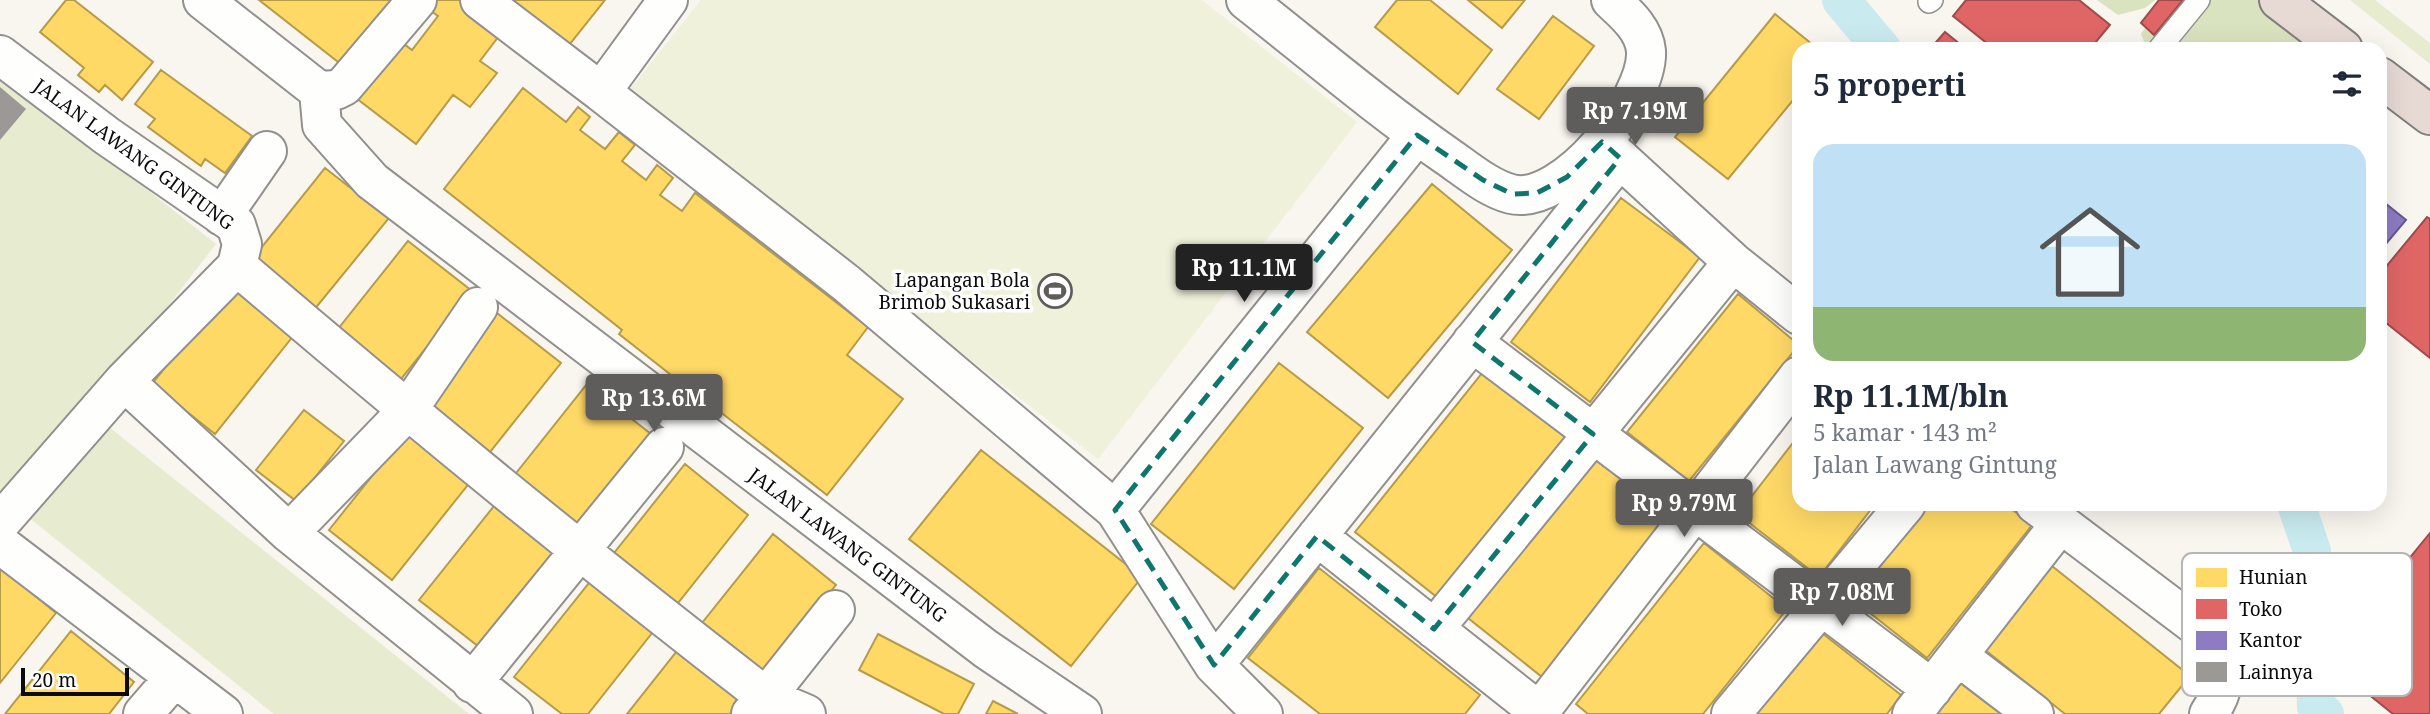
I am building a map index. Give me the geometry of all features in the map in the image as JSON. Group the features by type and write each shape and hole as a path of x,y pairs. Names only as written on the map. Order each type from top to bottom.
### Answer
{"highway":[{"path":"2279,0 2334,42"},
{"path":"2387,82 2430,115"}],"street":[{"path":"203,0 320,91 336,90 344,86 417,0"},
{"path":"480,0 846,283 1115,510 1214,665 1263,714"},
{"path":"601,92 668,0"},
{"path":"1246,0 1417,135 1483,180 1512,194 1537,193 1611,150"},
{"path":"1214,665 1472,342 1611,150 1640,84 1646,51 1638,27 1611,0"},
{"name":"JALAN LAWANG GINTUNG","path":"0,55 236,225 242,244 237,266"},
{"name":"JALAN LAWANG GINTUNG","path":"320,91 322,125 372,181 986,649 1082,714"},
{"path":"1115,510 1417,135"},
{"path":"1611,150 1733,262 1792,309"},
{"path":"222,216 267,151"},
{"path":"1434,629 1733,262"},
{"path":"0,523 124,381 237,266 758,706 806,714"},
{"path":"289,533 407,411 478,307"},
{"path":"1472,342 1822,606 1922,701 1958,656 2048,514 2182,615"},
{"path":"124,381 289,533 513,714"},
{"path":"1317,536 1540,713 1792,385"},
{"path":"472,683 664,447"},
{"path":"1731,714 1900,511"},
{"path":"0,544 223,714"},
{"path":"758,706 835,610"},
{"path":"1958,656 2034,714"},
{"path":"143,714 174,678"},
{"path":"2209,714 2221,696"}],"lane":[{"path":"2165,42 2199,0"}],"highlighted area":[{"path":"1417,135 1483,180 1512,194 1537,193 1567,177 1602,142 1620,158 1472,342 1593,434 1434,629 1317,536 1214,665 1115,510"}],"green space":[{"name":"Lapangan Bola Brimob Sukasari","path":"701,0 1202,0 1357,122 1098,459 627,93"},
{"path":"2097,0 2155,0 2145,8 2118,15"},
{"path":"2191,0 2309,0 2318,42 2144,42 2141,34 2149,22 2172,20"},
{"path":"2350,0 2375,0 2430,43 2430,64"},
{"path":"0,73 216,244 15,503 0,491"},
{"path":"104,423 469,714 274,714 28,517"}],"building: Hunian":[{"path":"66,0 74,0 153,62 122,100 105,85 99,92 78,75 84,68 40,32"},
{"path":"259,0 393,0 342,65"},
{"path":"435,0 460,0 502,32 480,61 497,73 470,107 453,95 416,144 356,98 400,41 412,50 438,16 428,9"},
{"path":"500,0 605,0 565,50"},
{"path":"1397,0 1430,0 1492,50 1458,94 1375,27"},
{"path":"1468,0 1525,0 1502,28"},
{"path":"1775,14 1809,42 1792,42 1792,101 1728,179 1675,137"},
{"path":"1553,16 1594,46 1539,119 1497,89"},
{"path":"161,70 252,136 225,173 205,159 201,166 148,127 155,119 135,104"},
{"path":"523,88 566,122 578,107 590,117 580,130 605,149 619,132 635,145 622,161 646,180 657,165 673,178 660,195 682,211 695,193 868,327 847,355 903,399 827,495 696,393 689,401 665,382 671,375 619,334 622,330 444,189"},
{"path":"325,168 389,218 309,316 246,267"},
{"path":"1432,184 1512,250 1388,398 1307,332"},
{"path":"1621,198 1700,257 1590,402 1511,342"},
{"path":"408,241 472,291 393,389 330,339"},
{"path":"231,285 294,335 215,434 152,384"},
{"path":"1738,294 1792,339 1792,354 1689,481 1627,432"},
{"path":"497,313 561,363 482,462 419,412"},
{"path":"1279,363 1363,428 1234,589 1151,524"},
{"path":"1483,372 1566,437 1438,598 1355,532"},
{"path":"587,384 651,434 572,532 509,482"},
{"path":"304,410 344,441 296,501 256,470"},
{"path":"408,431 471,481 392,580 329,530"},
{"path":"1792,444 1792,511 1870,511 1819,577 1738,514"},
{"path":"981,450 1142,577 1071,666 909,539"},
{"path":"1595,459 1670,518 1542,677 1468,618"},
{"path":"685,464 748,515 670,613 606,563"},
{"path":"498,501 562,552 483,650 419,600"},
{"path":"1919,511 2014,511 2032,525 1927,658 1851,598"},
{"path":"773,534 836,585 757,683 694,633"},
{"path":"1704,543 1787,609 1703,714 1588,714 1576,704"},
{"path":"2047,562 2182,670 2182,686 2159,714 2065,714 1979,645"},
{"path":"0,567 56,613 0,683"},
{"path":"1319,568 1480,695 1465,714 1320,714 1248,658"},
{"path":"593,578 656,628 588,714 562,714 514,677"},
{"path":"1818,630 1901,695 1887,714 1751,714"},
{"path":"71,631 134,682 109,714 5,714"},
{"path":"878,634 974,684 958,714 944,714 859,670"},
{"path":"681,646 745,696 730,714 627,714"},
{"path":"1959,682 2001,714 1935,714"},
{"path":"993,701 1018,714 986,714"}],"building: Toko":[{"path":"1966,0 2079,0 2110,25 2096,42 1985,42 1953,16"},
{"path":"2159,0 2183,0 2154,35 2141,23"},
{"path":"1945,32 1957,42 1936,42"},
{"path":"2427,217 2430,219 2430,358 2387,324 2387,266"},
{"path":"2430,533 2430,714 2393,714 2371,696 2412,696 2412,555"}],"building: Kantor":[{"path":"2387,205 2406,220 2387,243"}],"building: Lainnya":[{"path":"0,87 26,109 0,140"}],"waterway":[{"path":"1841,0 1876,42"},
{"path":"2298,511 2312,553"},
{"path":"2316,696 2316,707 2325,714"}],"place":[{"name":"Lapangan Bola Brimob Sukasari","path":"1055,291"}]}
